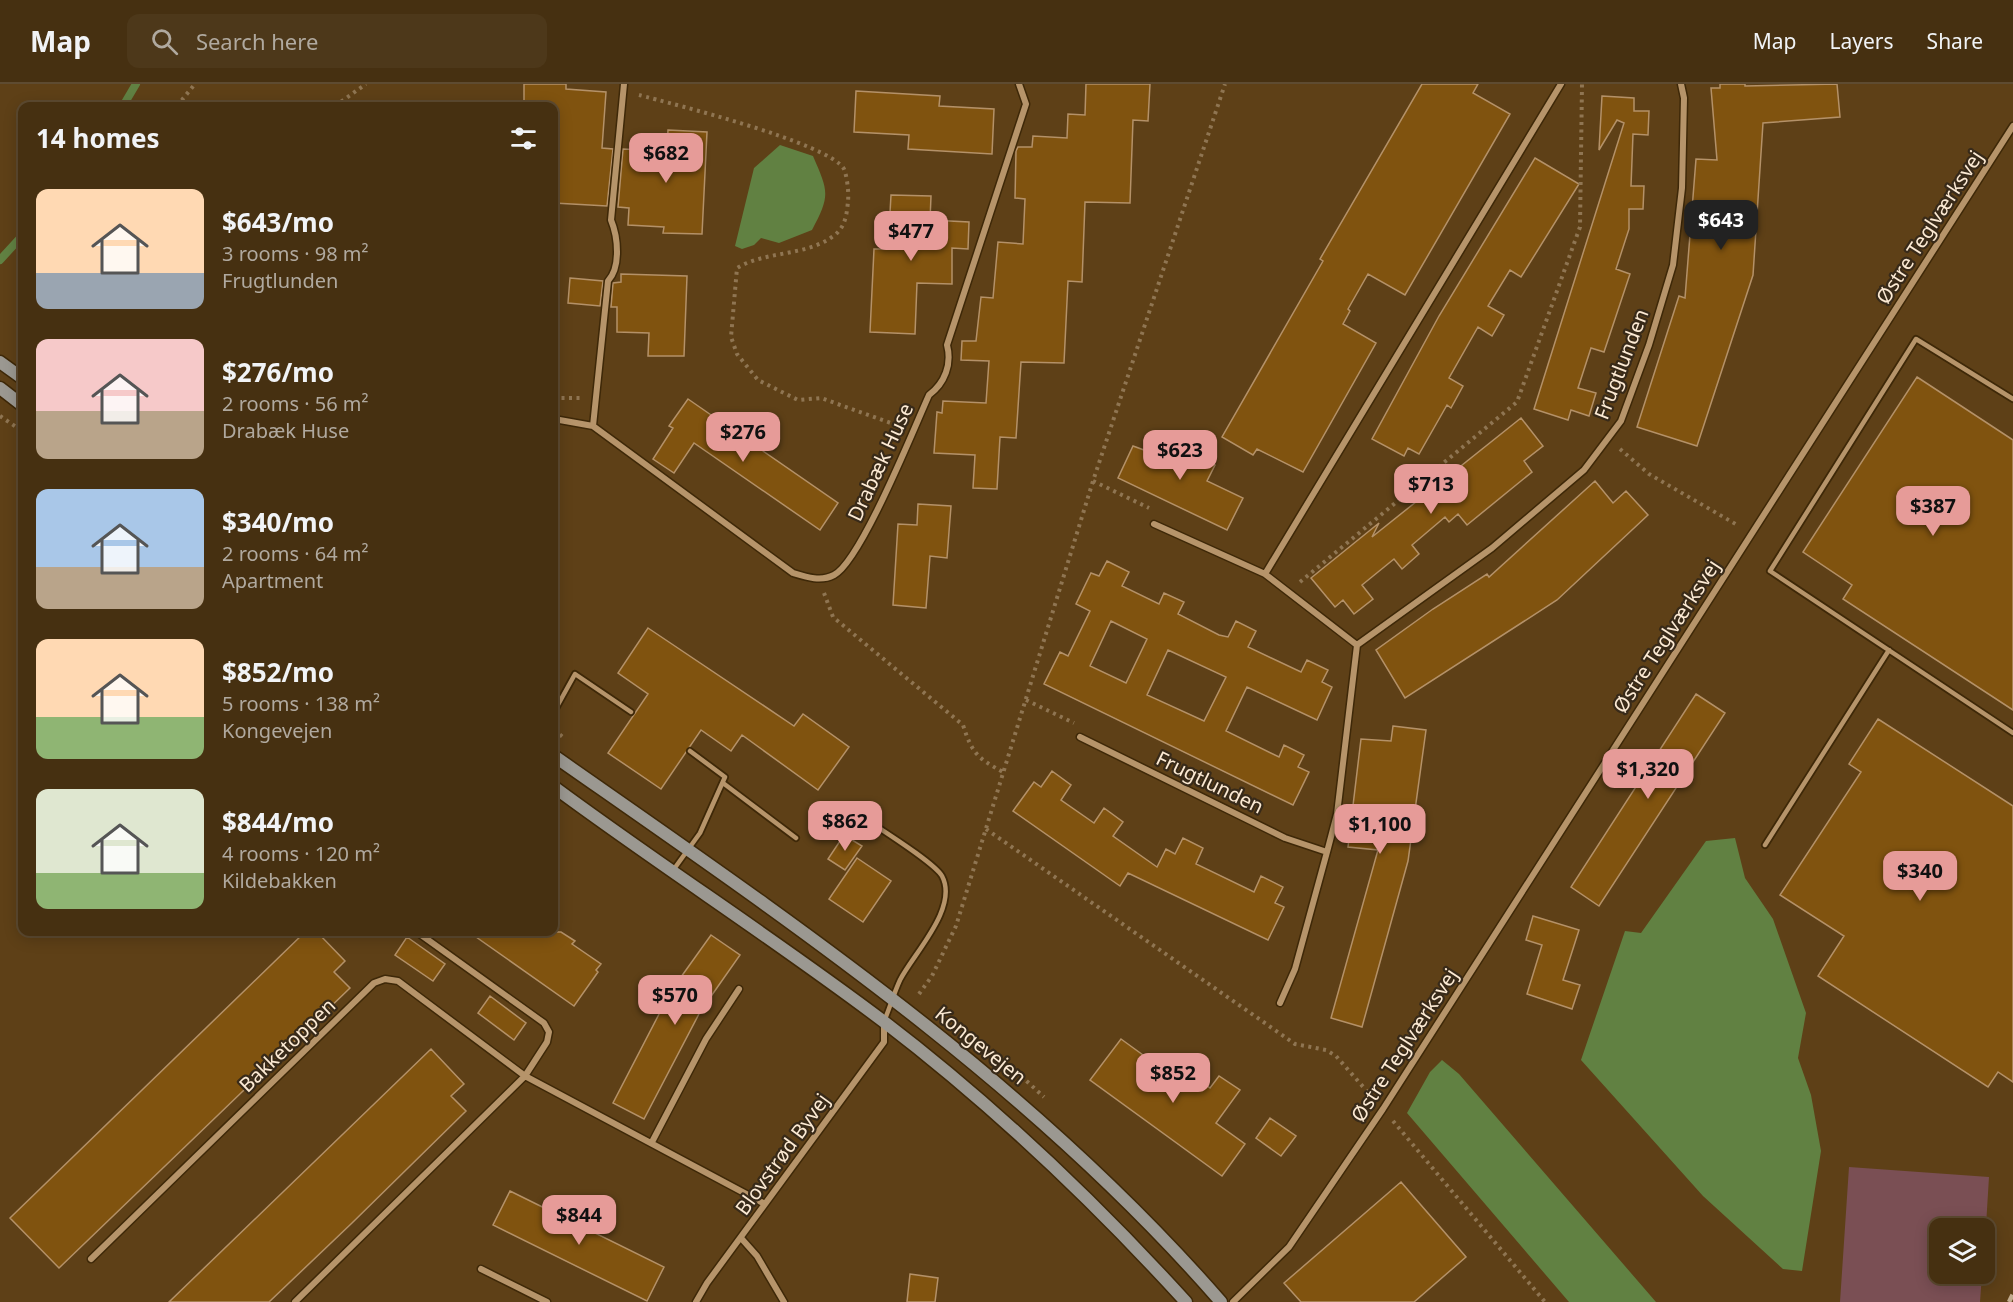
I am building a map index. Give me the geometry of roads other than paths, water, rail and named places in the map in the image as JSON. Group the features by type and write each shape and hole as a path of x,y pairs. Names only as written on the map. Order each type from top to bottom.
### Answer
{"main road":[{"path":"0,362 18,375"},
{"path":"0,388 18,402"},
{"name":"Kongevejen","path":"558,759 893,998 1024,1105 1091,1165 1173,1247 1221,1302"},
{"path":"558,790 884,1022 1007,1123 1072,1183 1186,1302"}],"street":[{"name":"Drabæk Huse","path":"593,426 793,573 819,579 835,575 852,556 885,495 929,395 940,387 950,358 947,345 1026,104 1019,84"},
{"path":"1265,574 1561,84"},
{"name":"Frugtlunden","path":"1357,645 1492,548 1584,470 1621,421 1641,367 1673,265 1682,188 1684,98 1681,84"},
{"path":"558,420 593,426 608,281 614,275 618,235 611,220 624,87"},
{"name":"Østre Teglværksvej","path":"1233,1302 1288,1247 1383,1109 2013,126"},
{"path":"1154,524 1265,574 1357,645 1337,814 1294,969 1280,1003"},
{"name":"Frugtlunden","path":"1080,737 1285,838 1327,852"},
{"path":"295,1302 525,1076 547,1042 549,1032 544,1023 423,936"},
{"name":"Bakketoppen","path":"91,1259 374,983 385,979 398,981 525,1076 765,1204"},
{"path":"652,1143 706,1039 739,989"},
{"name":"Blovstrød Byvej","path":"696,1302 706,1283 884,1042 884,1022"},
{"path":"741,1238 757,1256 784,1302"},
{"path":"481,1269 547,1302"}],"lane":[{"path":"2013,399 1916,339 1770,571 2013,733"},
{"path":"1765,845 1889,650"},
{"path":"558,705 575,674 631,712"},
{"path":"673,871 700,833 725,777 690,751"},
{"path":"723,783 796,838"},
{"path":"864,818 942,876 946,898 933,929 900,980 884,1022"}],"waterway":[{"path":"125,102 136,84"},
{"path":"0,260 18,240"}],"railway":[{"path":"2009,1302 2013,1294"}]}
